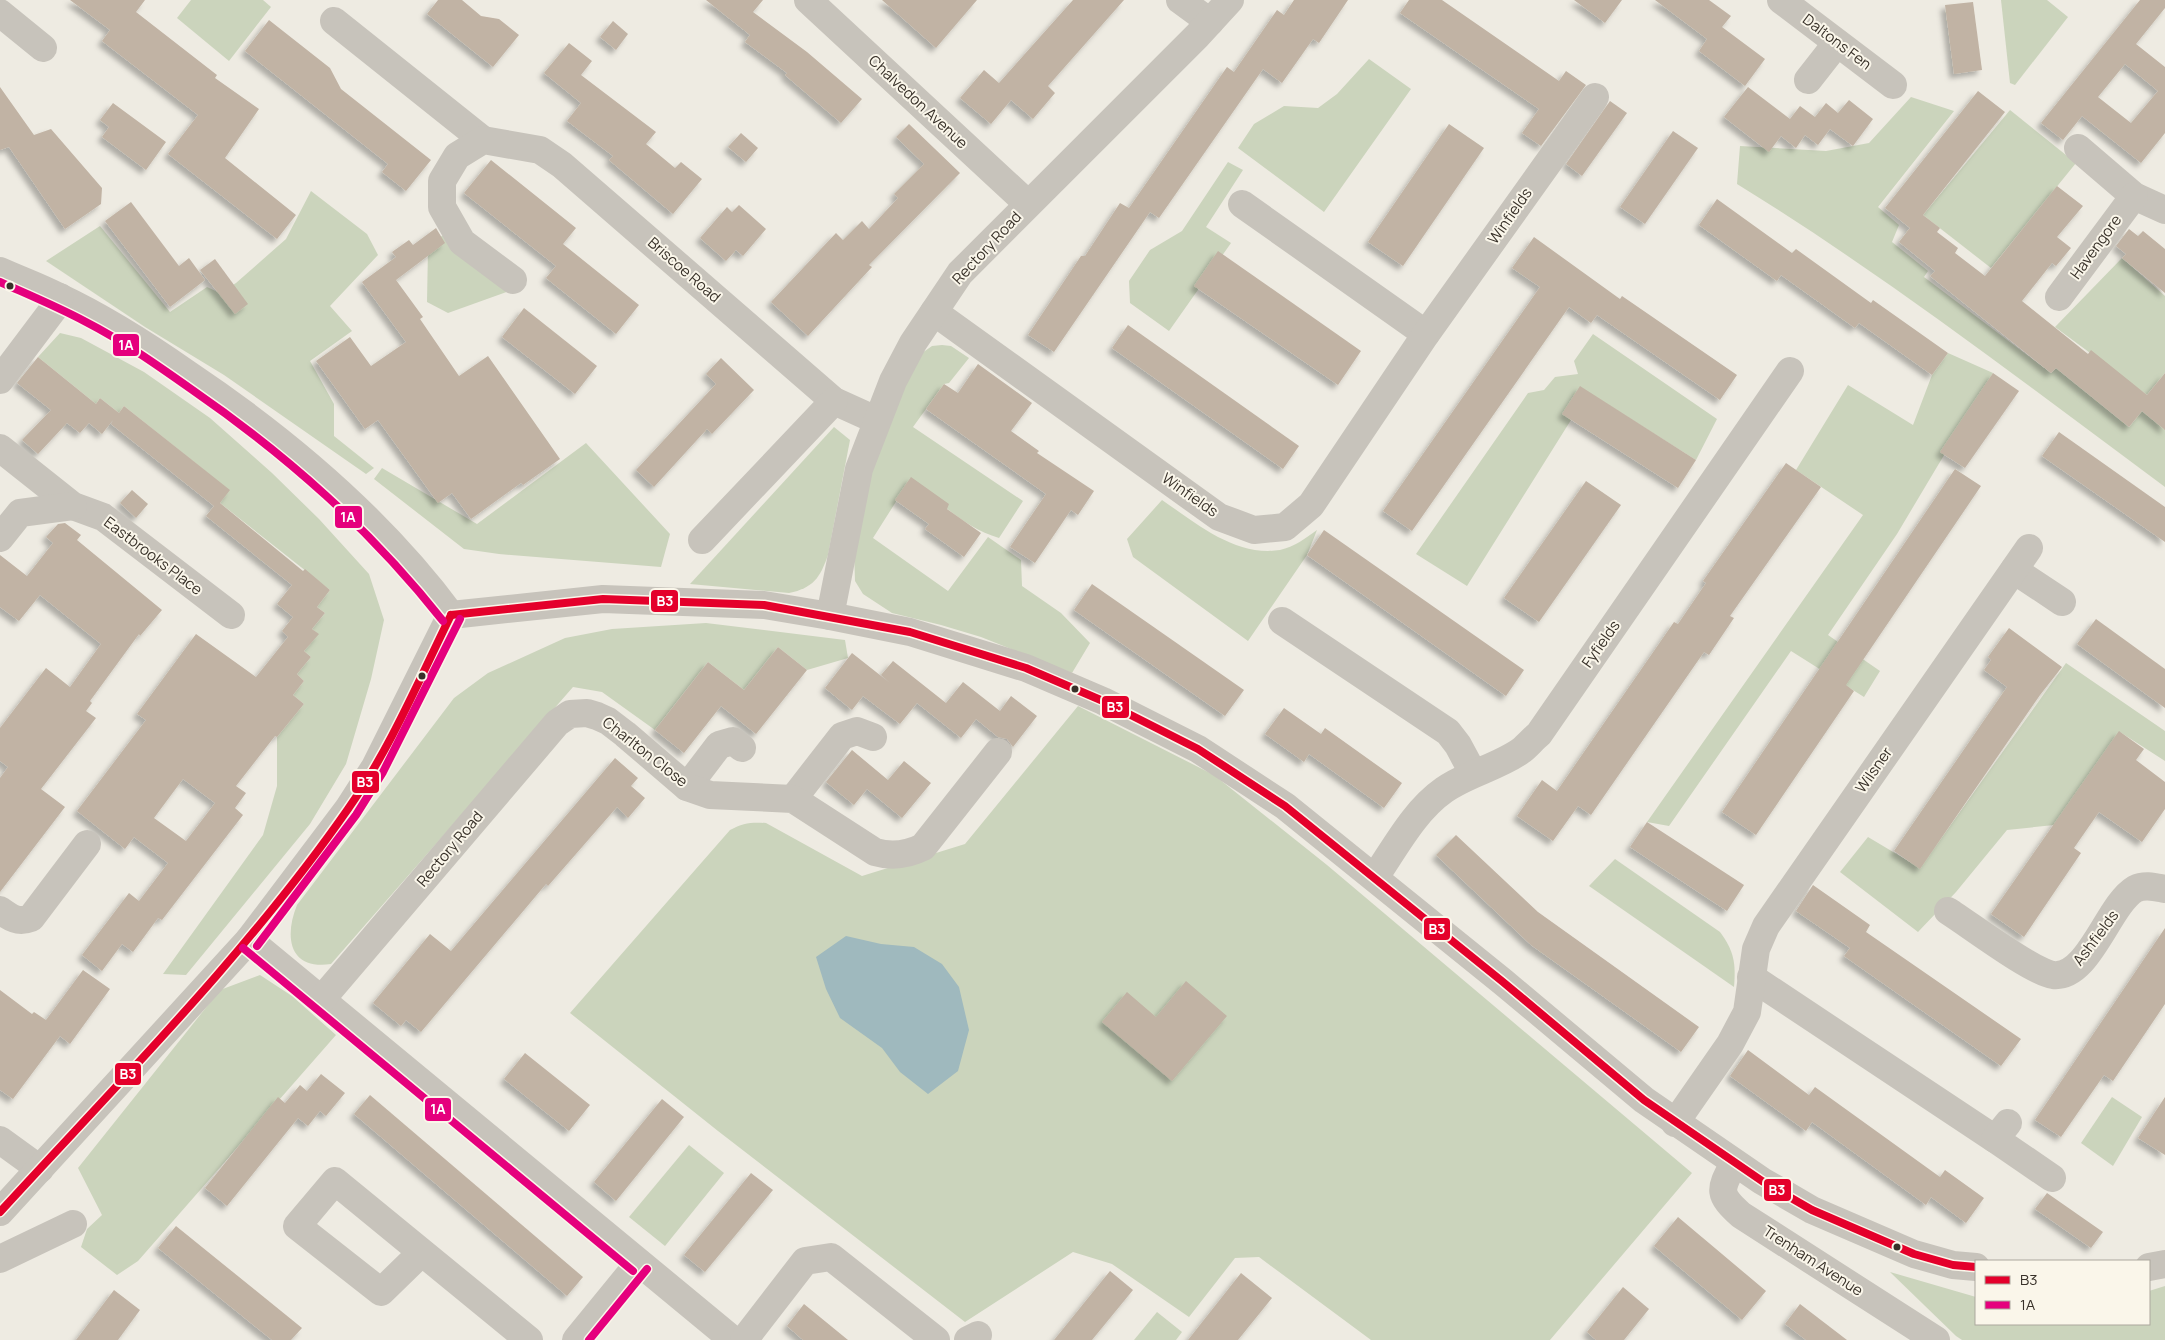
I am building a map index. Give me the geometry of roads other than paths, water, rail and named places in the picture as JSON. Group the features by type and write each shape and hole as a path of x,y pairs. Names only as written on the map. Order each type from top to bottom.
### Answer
{"street":[{"name":"Chalvedon Avenue","path":"808,0 1028,204"},
{"path":"1180,0 1210,22"},
{"name":"Rectory Road","path":"830,616 856,478 876,420 913,343 960,273 1230,0"},
{"name":"Daltons Fen","path":"1781,0 1893,85"},
{"path":"0,13 43,48"},
{"name":"Briscoe Road","path":"334,21 483,140 540,150 562,165 834,401 876,420"},
{"path":"1808,80 1837,43"},
{"name":"Winfields","path":"934,312 1219,517 1254,530 1285,527 1311,505 1426,334 1595,97"},
{"path":"483,140 458,156 442,181 442,207 462,242 513,280"},
{"path":"2078,148 2134,196 2165,210"},
{"name":"Havengore","path":"2059,297 2134,196"},
{"path":"1242,204 1426,334"},
{"path":"0,271 60,297 160,355 237,406 335,486 421,575 451,615"},
{"path":"0,380 55,307 60,297"},
{"name":"Fyfields","path":"1375,877 1421,812 1443,791 1473,773 1502,761 1521,750 1539,734 1790,370"},
{"path":"702,540 834,401"},
{"name":"Eastbrooks Place","path":"0,448 73,506 103,516 231,615"},
{"path":"0,538 20,513 73,506"},
{"name":"Wilsner","path":"1675,1123 1730,1044 1747,1012 1756,948 1766,926 2029,548"},
{"path":"2014,570 2062,602"},
{"path":"451,615 603,599 764,605 910,632 1026,668 1103,701 1198,749 1285,806 1375,877 1644,1100 1762,1182 1812,1210 1914,1254 1953,1264 1975,1267"},
{"path":"0,1212 249,940 348,809 376,767 451,615"},
{"path":"1282,621 1448,732 1458,745 1473,773"},
{"name":"Rectory Road","path":"321,1000 557,723 570,714 587,713"},
{"name":"Charlton Close","path":"587,713 608,721 687,786 710,795 794,799"},
{"path":"873,737 857,731 842,736 794,799 875,852 887,855 911,853 923,847 998,752"},
{"path":"687,786 719,744 733,741 742,748"},
{"path":"0,910 13,920 23,921 32,918 87,844"},
{"name":"Ashfields","path":"1948,911 2035,968 2053,975 2067,974 2078,966 2123,902 2134,890 2148,886 2165,889"},
{"path":"249,940 733,1340"},
{"path":"1751,976 2002,1131 2052,1178"},
{"path":"0,1140 40,1169"},
{"name":"Trenham Avenue","path":"1734,1163 1724,1182 1723,1194 1741,1215 1936,1340"},
{"path":"0,1259 73,1224"},
{"path":"421,1253 529,1340"},
{"path":"744,1340 805,1262 831,1257 936,1340"},
{"path":"576,1340 639,1263"},
{"path":"2150,1267 2165,1264"}],"water":[{"path":"846,936 881,944 914,947 942,964 959,987 969,1030 958,1071 928,1094 900,1072 882,1048 840,1018 826,989 816,957"}]}
